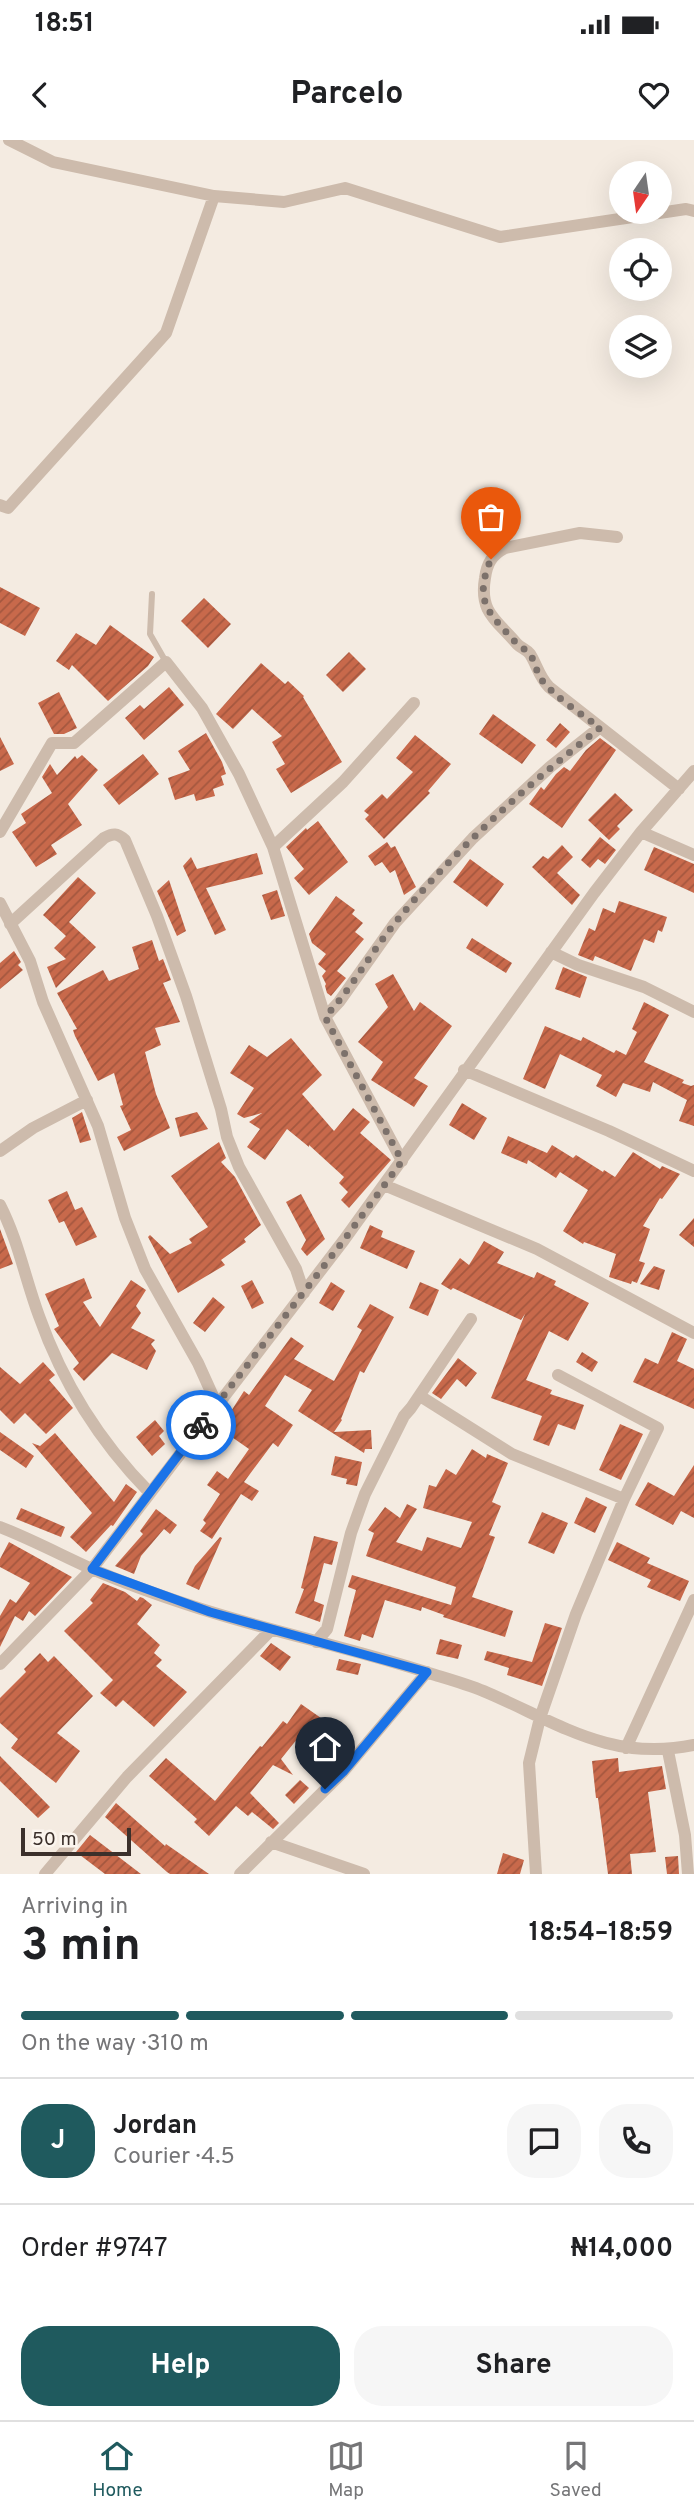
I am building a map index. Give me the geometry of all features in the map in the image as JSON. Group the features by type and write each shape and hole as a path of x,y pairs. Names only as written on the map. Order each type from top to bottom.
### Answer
{"street":[{"path":"9,140 53,162 214,196 284,202 345,188 500,237 686,209 694,211"},
{"path":"0,505 8,508 166,333 214,196"},
{"path":"617,537 580,533 505,548 491,559 487,569 483,597 485,607 498,626 530,654 542,680 679,789"},
{"path":"0,832 52,743 74,743 166,662 202,708 239,774 273,847 325,1017 402,1161"},
{"path":"273,847 343,782 414,704"},
{"path":"325,1017 395,923 473,838 550,767 600,728"},
{"path":"0,1664 92,1569 304,1293 402,1161 464,1070 641,832 694,771"},
{"path":"641,832 694,855"},
{"path":"10,924 104,838 119,834 125,840 157,916 186,996 221,1108 227,1137 239,1167 296,1269 304,1293"},
{"path":"0,903 30,961 43,1002 98,1126 125,1218 145,1269 198,1363 217,1405"},
{"path":"551,952 578,965 644,987 694,1012"},
{"path":"464,1070 610,1131 694,1171"},
{"path":"0,1151 33,1129 87,1100"},
{"path":"384,1185 537,1249 694,1333"},
{"path":"0,1205 14,1231 38,1313 60,1370 121,1464 149,1492"},
{"path":"316,1642 327,1629 351,1532 365,1494 404,1416 471,1319"},
{"path":"536,1874 529,1763 540,1718 576,1614 624,1499 658,1427 558,1375"},
{"path":"420,1396 512,1454 624,1499"},
{"path":"0,1527 92,1569 190,1605 427,1672 485,1692 605,1744 668,1751 694,1745"},
{"path":"626,1748 694,1600"},
{"path":"327,1629 332,1647"},
{"path":"45,1874 127,1777 271,1630"},
{"path":"240,1874 343,1772 427,1672"},
{"path":"668,1751 689,1834 688,1874"},
{"path":"271,1842 364,1874"}],"lane":[{"path":"152,594 150,634 166,662"}],"building":[{"path":"0,587 40,608 25,636 0,623"},
{"path":"204,598 231,624 208,648 181,621"},
{"path":"110,625 154,657 148,666 108,701 72,665 69,670 56,661 76,633 96,645"},
{"path":"349,652 366,669 343,692 326,675"},
{"path":"261,663 285,684 288,681 304,696 342,762 291,793 276,769 285,764 272,742 282,736 252,709 233,729 216,714"},
{"path":"169,687 184,705 144,740 125,718 140,705 144,709"},
{"path":"59,692 77,728 64,734 54,734 38,703"},
{"path":"493,714 536,745 522,764 479,734"},
{"path":"560,723 570,732 556,748 546,740"},
{"path":"206,733 222,762 226,774 221,776 224,785 213,789 215,796 196,801 194,794 175,800 168,778 190,770 178,751"},
{"path":"415,735 451,764 428,791 430,793 384,839 365,819 369,815 364,811 382,794 387,799 413,772 396,758"},
{"path":"0,737 14,764 0,771"},
{"path":"600,738 616,750 562,828 529,804 541,787 544,790 564,767 570,771 586,750"},
{"path":"143,754 159,774 119,805 103,785"},
{"path":"82,755 98,770 68,804 82,825 51,845 57,854 36,867 12,832 26,823 21,814 52,793 42,777 50,764 57,775 75,756 77,759"},
{"path":"615,793 633,810 617,826 620,829 609,840 588,820"},
{"path":"318,821 348,862 309,895 294,878 304,869 286,847 306,828 307,830"},
{"path":"600,837 616,850 605,864 598,859 590,868 581,860"},
{"path":"387,842 391,848 395,846 416,887 404,895 395,870 390,873 382,862 375,866 368,856"},
{"path":"562,845 573,857 557,873 580,895 572,905 532,867 543,856 548,859"},
{"path":"654,847 694,864 694,893 644,870"},
{"path":"257,853 263,874 206,888 226,930 215,935 183,866 191,857 197,869"},
{"path":"470,859 504,884 487,907 453,882"},
{"path":"78,877 96,893 69,922 96,947 56,988 47,967 66,959 54,948 66,936 43,915"},
{"path":"169,880 186,931 177,936 157,891"},
{"path":"277,890 285,916 271,920 262,895"},
{"path":"336,896 355,910 352,914 363,923 355,932 364,939 337,971 346,978 331,996 327,993 322,976 326,971 318,964 326,954 312,943 309,934"},
{"path":"619,901 667,917 662,932 658,930 654,943 644,939 631,971 595,956 593,961 578,955 589,928 595,931 603,908 615,913"},
{"path":"472,938 512,963 506,973 466,948"},
{"path":"152,940 159,961 163,959 171,980 163,983 180,1022 155,1028 161,1045 145,1052 156,1094 170,1128 124,1151 117,1137 131,1130 120,1106 123,1105 114,1073 98,1081 75,1036 73,1030 77,1029 57,993 103,970 109,981 139,969 132,947"},
{"path":"14,951 21,962 18,965 23,970 0,989 0,963"},
{"path":"563,967 587,977 580,998 555,989"},
{"path":"393,974 414,1011 420,1002 452,1026 414,1078 428,1086 414,1107 371,1080 383,1062 358,1042 388,1007 375,984"},
{"path":"644,1002 669,1015 644,1062 684,1080 682,1083 694,1085 694,1126 679,1121 687,1100 653,1082 650,1092 623,1083 616,1097 596,1086 602,1075 560,1054 545,1089 523,1079 545,1026 581,1041 583,1037 614,1053 616,1050 626,1055 637,1032 632,1029"},
{"path":"291,1038 322,1075 302,1094 334,1131 353,1108 370,1122 360,1133 391,1160 349,1208 341,1200 348,1192 339,1183 344,1177 287,1129 265,1160 247,1147 260,1129 249,1122 262,1113 244,1118 237,1114 254,1088 230,1073 249,1045 267,1057"},
{"path":"462,1103 487,1118 474,1140 449,1125"},
{"path":"82,1112 91,1140 80,1143 72,1118"},
{"path":"197,1112 208,1129 180,1137 175,1118"},
{"path":"508,1136 547,1153 552,1145 615,1177 633,1152 660,1169 662,1166 680,1174 662,1199 660,1198 643,1226 650,1229 639,1261 645,1263 637,1283 632,1281 631,1284 609,1277 616,1254 584,1242 583,1244 563,1231 588,1190 560,1172 556,1178 528,1160 527,1164 501,1153"},
{"path":"219,1142 226,1158 221,1162 235,1177 261,1225 244,1239 246,1242 221,1260 225,1265 178,1293 148,1237 150,1235 170,1254 192,1243 189,1239 208,1227 171,1176"},
{"path":"67,1191 75,1210 82,1207 97,1237 76,1246 64,1221 59,1223 48,1200"},
{"path":"301,1194 325,1239 307,1256 301,1249 306,1240 286,1202"},
{"path":"694,1218 694,1247 679,1235"},
{"path":"370,1225 383,1231 381,1237 415,1251 407,1269 360,1248"},
{"path":"0,1229 13,1264 0,1269"},
{"path":"484,1241 504,1252 497,1263 534,1278 537,1272 556,1281 554,1285 589,1303 568,1341 549,1331 526,1380 552,1390 550,1394 584,1405 575,1430 558,1424 549,1446 533,1440 542,1416 491,1398 525,1314 521,1320 441,1284 460,1258 469,1265"},
{"path":"654,1266 665,1270 659,1290 640,1284"},
{"path":"84,1278 92,1298 83,1302 100,1327 131,1280 146,1290 136,1306 141,1313 131,1328 155,1340 151,1344 156,1351 147,1370 112,1353 84,1381 73,1369 79,1363 54,1329 59,1326 45,1294"},
{"path":"252,1280 264,1303 252,1309 241,1286"},
{"path":"331,1282 345,1291 333,1311 319,1303"},
{"path":"420,1282 439,1290 428,1316 409,1308"},
{"path":"213,1297 225,1307 205,1332 193,1323"},
{"path":"370,1304 394,1317 364,1373 360,1371 342,1420 334,1432 371,1430 372,1449 365,1449 364,1453 298,1411 312,1390 285,1375 265,1406 293,1425 278,1447 273,1443 244,1482 259,1491 252,1501 241,1494 212,1539 200,1531 206,1523 203,1520 220,1494 207,1485 217,1471 228,1479 249,1449 216,1426 225,1414 228,1416 244,1391 249,1395 291,1337 304,1346 294,1359 334,1381 362,1330 357,1327"},
{"path":"672,1332 687,1339 677,1361 694,1369 694,1409 633,1382 645,1358 658,1364"},
{"path":"582,1352 598,1362 592,1372 576,1362"},
{"path":"458,1358 477,1373 466,1387 457,1379 441,1399 432,1393"},
{"path":"43,1362 55,1375 49,1380 73,1408 46,1434 25,1413 14,1424 0,1410 0,1367 20,1384"},
{"path":"155,1420 164,1431 159,1436 165,1444 152,1456 136,1437"},
{"path":"620,1424 643,1434 621,1480 599,1470"},
{"path":"0,1432 34,1456 26,1468 0,1450"},
{"path":"55,1433 114,1502 126,1484 137,1492 113,1526 111,1525 86,1552 70,1537 92,1513 32,1443 40,1446"},
{"path":"472,1449 486,1458 487,1454 508,1463 492,1502 501,1506 489,1535 495,1537 472,1597 513,1611 505,1637 443,1617 444,1615 422,1607 421,1611 385,1600 373,1638 362,1634 360,1641 344,1636 356,1590 348,1587 352,1575 451,1605 456,1587 366,1556 374,1533 368,1530 385,1507 400,1518 407,1504 417,1509 396,1542 422,1551 427,1537 461,1548 472,1522 423,1508 429,1485 436,1487 446,1469 456,1475"},
{"path":"335,1456 362,1462 357,1486 346,1484 347,1479 331,1475"},
{"path":"694,1465 694,1518 681,1511 673,1525 635,1505 648,1482 674,1496"},
{"path":"586,1497 607,1507 595,1533 574,1523"},
{"path":"21,1508 65,1527 61,1537 16,1519"},
{"path":"156,1509 177,1525 170,1534 164,1529 141,1556 134,1574 115,1566 143,1534 140,1531"},
{"path":"542,1512 568,1523 554,1554 528,1543"},
{"path":"314,1536 338,1542 332,1565 324,1563 314,1601 324,1605 320,1622 295,1613 304,1589 301,1588"},
{"path":"220,1537 222,1538 199,1590 186,1584 195,1566"},
{"path":"9,1542 72,1577 35,1616 29,1611 23,1621 15,1616 0,1647 0,1616 10,1599 16,1603 30,1583 0,1567 0,1559"},
{"path":"617,1542 650,1558 647,1563 689,1581 680,1601 647,1587 651,1580 608,1560"},
{"path":"103,1583 125,1592 137,1601 140,1597 143,1598 152,1605 137,1624 160,1645 154,1653 162,1660 156,1666 187,1692 154,1727 123,1700 116,1707 100,1693 113,1680 64,1631 93,1603 90,1600"},
{"path":"545,1623 562,1628 542,1686 507,1675 509,1668 484,1660 487,1651 532,1662"},
{"path":"440,1639 462,1645 458,1659 436,1654"},
{"path":"271,1643 291,1657 280,1671 260,1656"},
{"path":"40,1653 48,1662 54,1656 93,1696 57,1733 80,1751 56,1783 11,1748 18,1739 0,1723 0,1698 26,1672 24,1669"},
{"path":"339,1659 361,1664 358,1675 336,1670"},
{"path":"301,1704 341,1732 327,1752 302,1733 281,1759 293,1775 273,1765 250,1793 279,1823 273,1829 252,1812 248,1816 236,1806 209,1836 194,1822 197,1819 149,1776 166,1758 215,1801 260,1746 262,1747 283,1721 287,1724"},
{"path":"0,1756 50,1807 38,1818 0,1781"},
{"path":"618,1758 619,1772 662,1766 666,1789 648,1792 656,1852 630,1854 632,1874 608,1874 596,1798 592,1761"},
{"path":"300,1780 309,1788 294,1804 285,1795"},
{"path":"116,1803 165,1846 166,1844 209,1874 167,1872 105,1817"},
{"path":"90,1835 141,1874 105,1874 76,1852"},
{"path":"503,1853 524,1860 520,1874 497,1874"},
{"path":"678,1856 679,1874 667,1874 665,1857"}],"way so far":[{"path":"201,1425 402,1161 325,1017 349,989 395,923 473,838 550,767 600,728 542,680 527,650 521,648 510,634 498,626 485,607 483,597 491,559"}],"route":[{"path":"201,1425 92,1569 210,1612 427,1672 343,1772 325,1789"}]}
